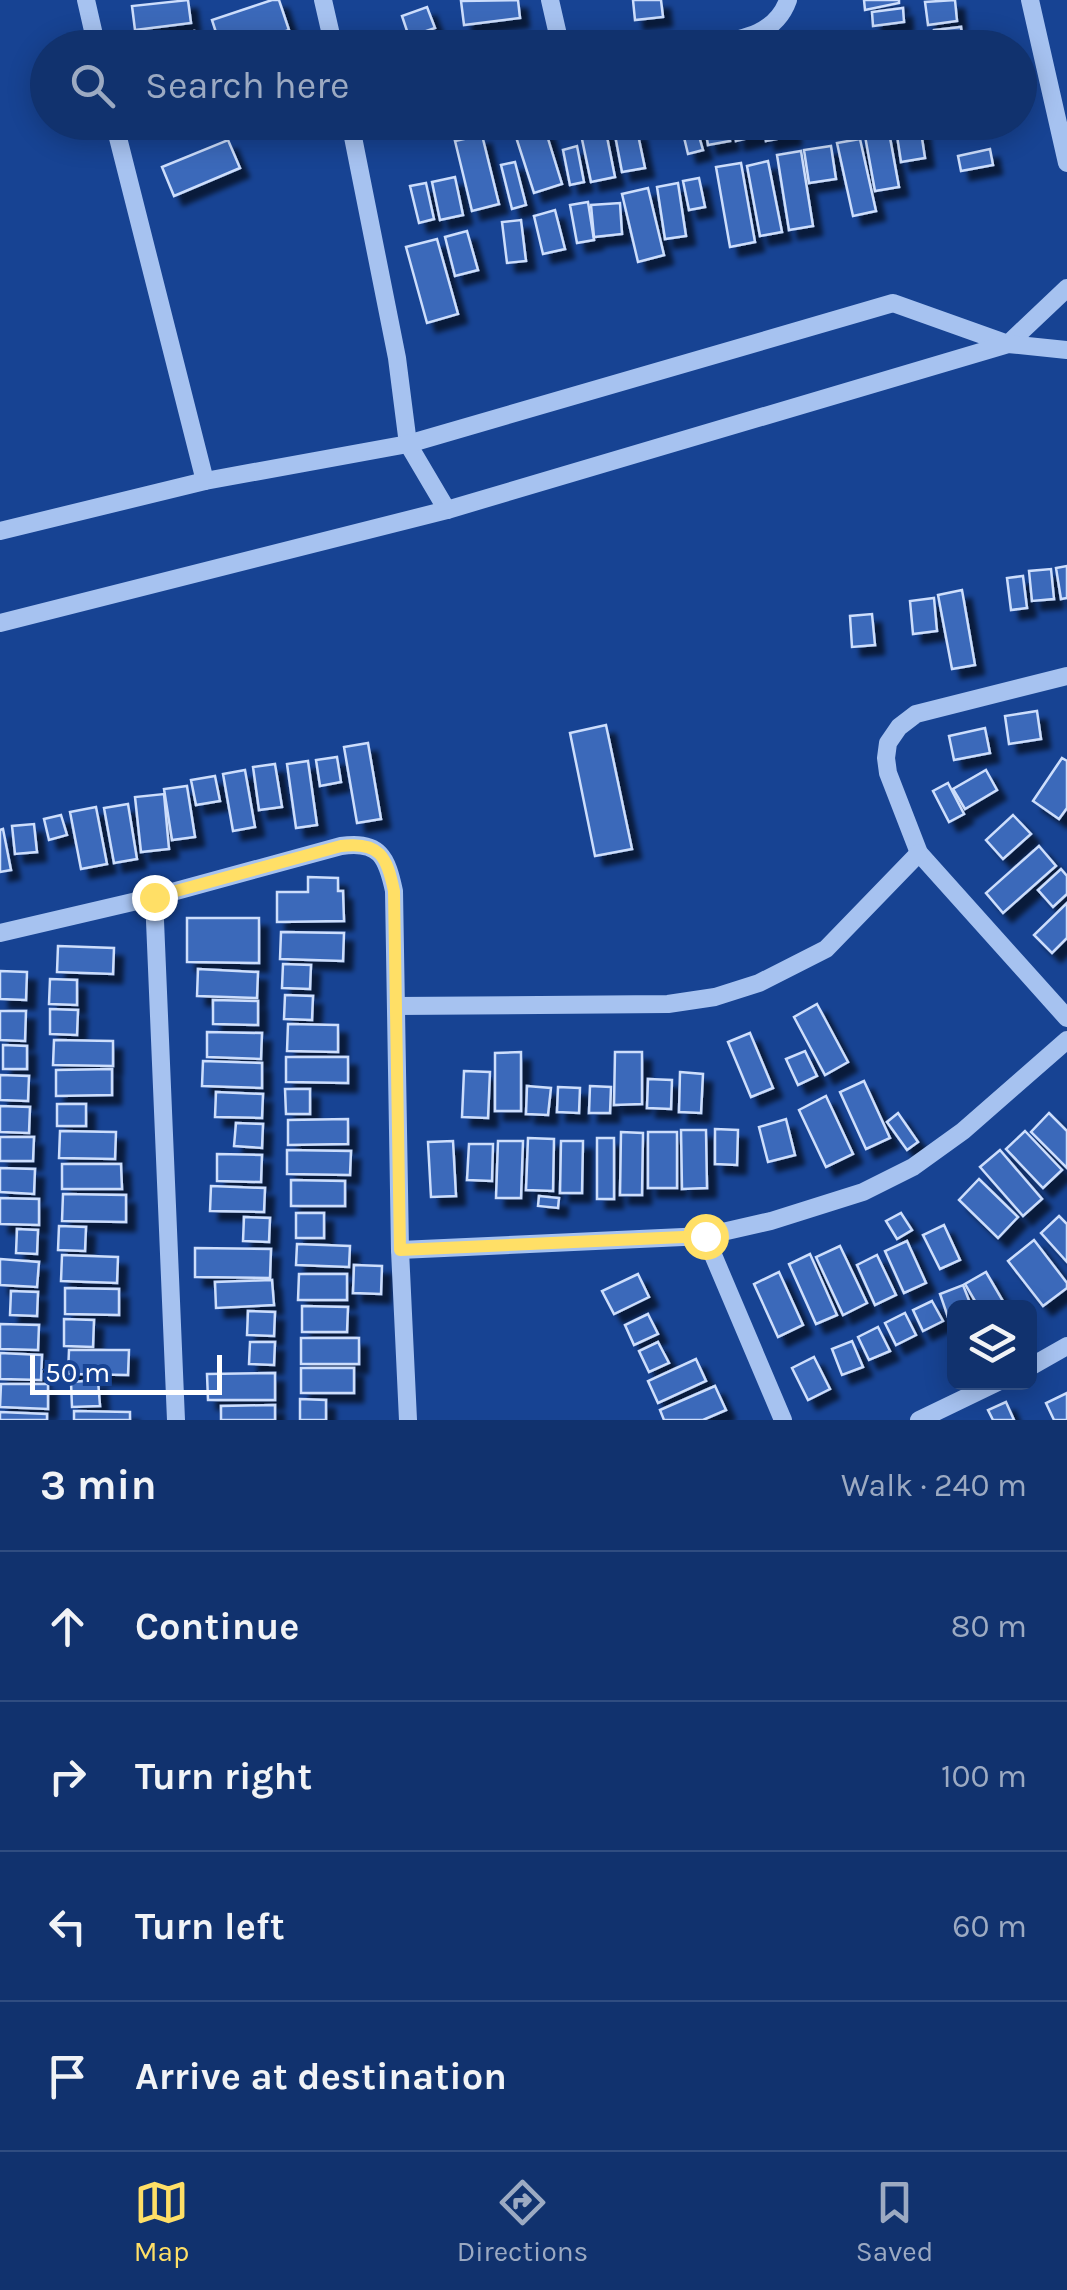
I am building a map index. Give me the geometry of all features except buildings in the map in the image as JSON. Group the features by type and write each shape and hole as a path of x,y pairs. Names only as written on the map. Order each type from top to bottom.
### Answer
{"street":[{"path":"86,0 93,30"},
{"path":"323,0 330,30"},
{"path":"550,0 557,30"},
{"path":"765,30 782,18 788,0"},
{"path":"1030,0 1037,30"},
{"path":"1037,31 1067,163"},
{"path":"119,140 205,481"},
{"path":"354,140 397,358 408,444 447,510"},
{"path":"0,623 447,510 1008,344 1067,288"},
{"path":"0,530 205,481 408,444 893,303 1008,344 1067,350"},
{"path":"1067,676 916,714 888,743 888,773 919,853 1067,1018"},
{"path":"0,933 154,897 341,846 367,846 381,853 392,880 408,1420"},
{"path":"396,1006 668,1004 715,997 759,984 826,949 919,853"},
{"path":"154,897 176,1420"},
{"path":"400,1250 705,1236 863,1192 913,1168 963,1132 1067,1040"},
{"path":"705,1236 783,1420"},
{"path":"1037,1363 1067,1346"},
{"path":"918,1420 981,1390"}],"route":[{"path":"154,897 350,844 381,853 394,891 400,1250 705,1236"}]}
